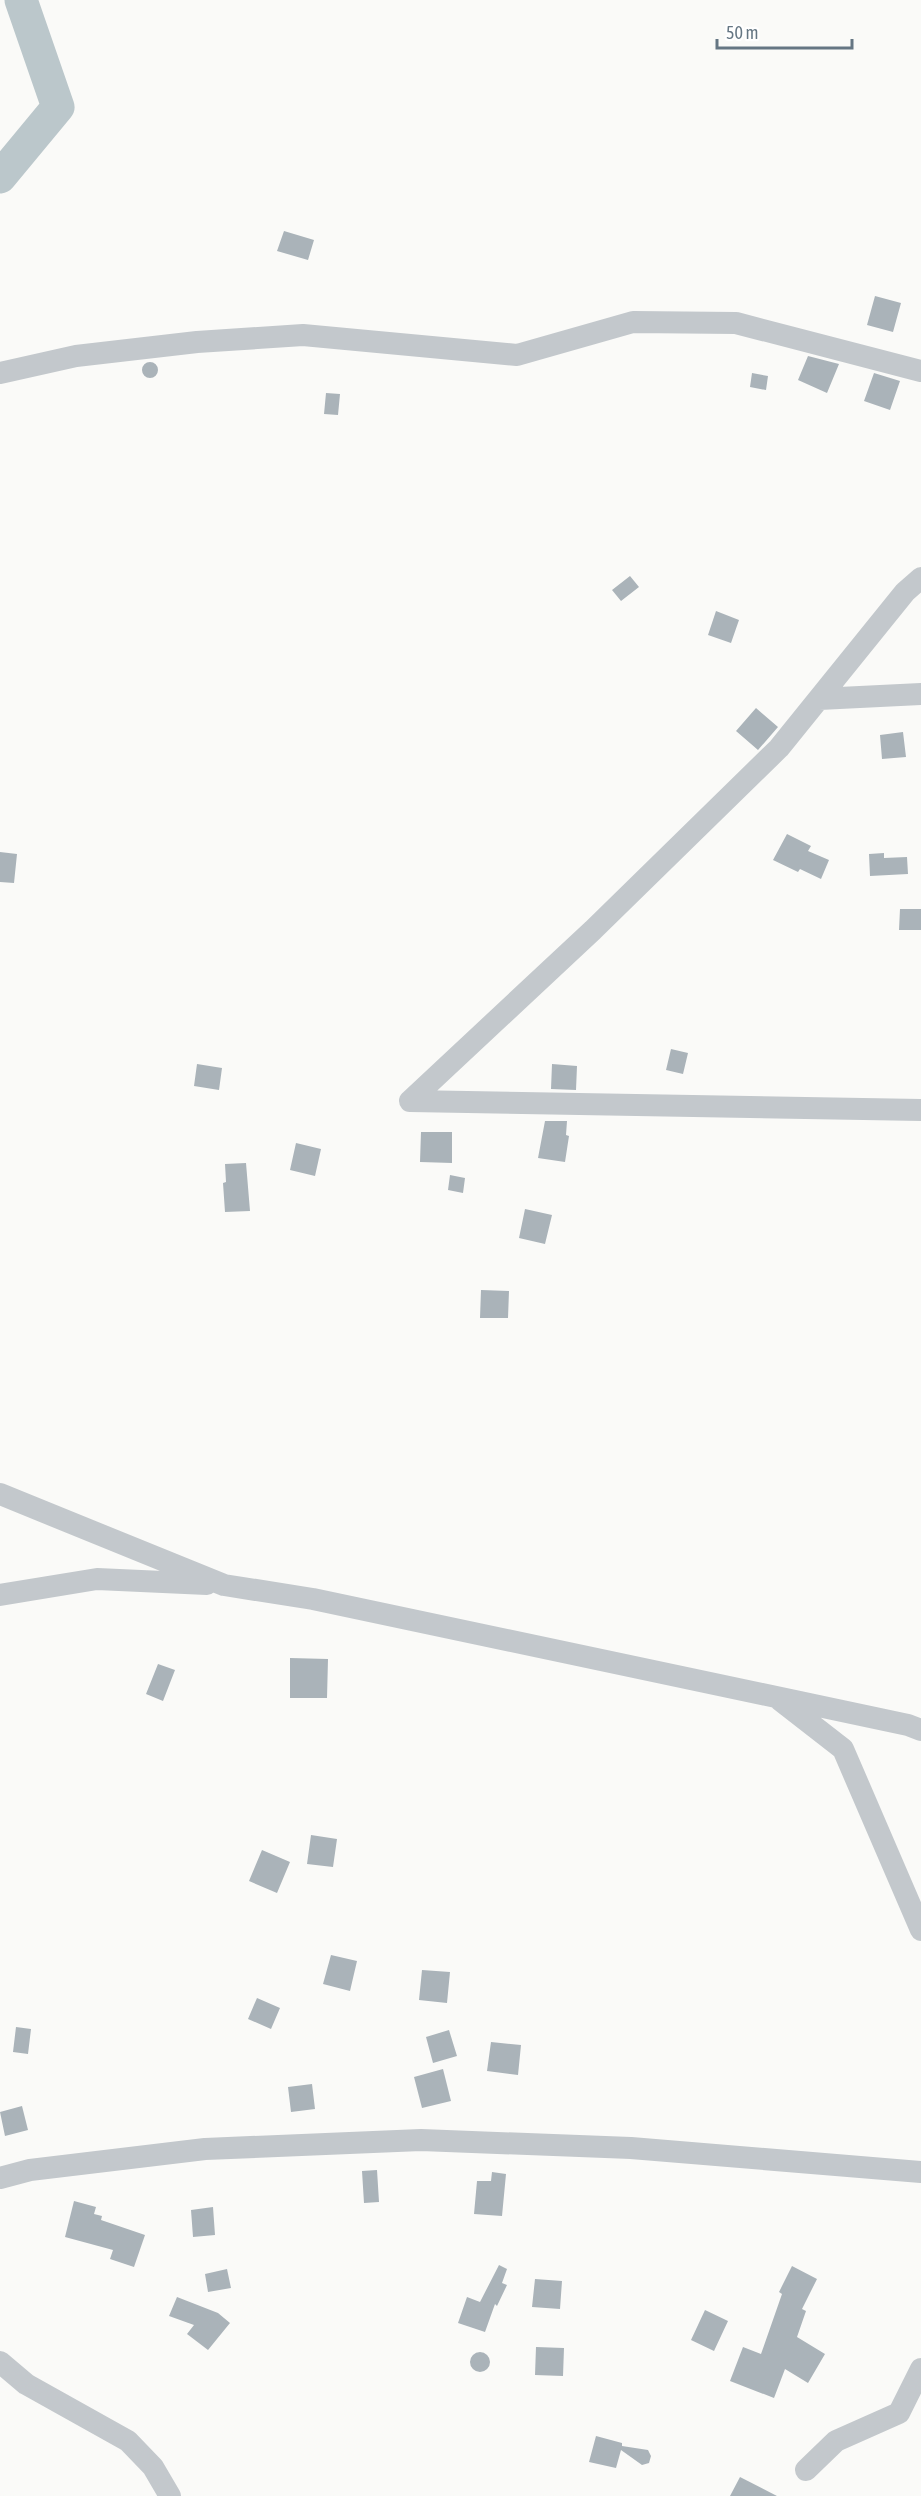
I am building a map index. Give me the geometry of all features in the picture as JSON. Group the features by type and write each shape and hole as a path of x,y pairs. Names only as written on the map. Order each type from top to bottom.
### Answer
{"street":[{"path":"0,373 76,356 197,342 303,335 517,355 633,322 736,323 921,371"},
{"path":"921,578 905,592 779,748 593,930 410,1101 921,1110"},
{"path":"819,699 921,694"},
{"path":"0,1494 224,1585"},
{"path":"0,1595 97,1579 224,1585 313,1599 921,1730"},
{"path":"776,1697 843,1749 921,1930"},
{"path":"0,2178 30,2170 205,2149 421,2140 632,2148 921,2172"},
{"path":"0,2362 26,2384 128,2441 153,2467 170,2496"},
{"path":"806,2470 836,2442 899,2413 921,2369"}],"building":[{"path":"284,231 314,240 308,260 277,251"},
{"path":"875,296 901,303 893,332 867,325"},
{"path":"808,356 839,364 827,393 798,380"},
{"path":"150,362 158,370 150,378 142,370"},
{"path":"752,373 768,376 766,390 750,387"},
{"path":"874,373 900,381 890,410 864,401"},
{"path":"326,393 340,394 338,415 324,414"},
{"path":"630,576 639,587 621,601 612,590"},
{"path":"716,611 739,620 731,643 708,635"},
{"path":"756,708 778,727 758,750 736,731"},
{"path":"903,732 906,757 882,759 880,735"},
{"path":"787,834 811,846 808,851 829,860 821,879 800,869 798,872 773,860"},
{"path":"0,852 17,854 14,883 0,882"},
{"path":"884,853 884,858 907,857 908,874 870,876 869,854"},
{"path":"900,909 921,909 921,930 899,930"},
{"path":"671,1049 688,1053 683,1074 666,1070"},
{"path":"197,1064 222,1068 219,1090 194,1086"},
{"path":"552,1064 577,1066 576,1090 551,1089"},
{"path":"545,1121 567,1121 566,1135 569,1136 565,1162 538,1158"},
{"path":"421,1132 452,1132 452,1163 420,1162"},
{"path":"296,1143 321,1149 315,1176 290,1170"},
{"path":"246,1163 250,1211 225,1212 223,1183 226,1182 225,1164"},
{"path":"450,1175 465,1178 463,1193 448,1190"},
{"path":"525,1209 552,1215 545,1244 519,1238"},
{"path":"481,1290 509,1291 508,1318 480,1318"},
{"path":"290,1658 328,1659 327,1698 290,1698"},
{"path":"158,1664 175,1670 163,1701 146,1694"},
{"path":"311,1835 337,1839 333,1867 307,1864"},
{"path":"262,1850 290,1862 277,1893 249,1881"},
{"path":"331,1955 357,1961 350,1991 323,1984"},
{"path":"422,1970 450,1972 447,2003 419,2000"},
{"path":"257,1998 280,2008 271,2029 248,2019"},
{"path":"16,2027 31,2029 28,2054 13,2052"},
{"path":"449,2030 457,2056 433,2063 426,2037"},
{"path":"491,2042 521,2045 518,2075 487,2071"},
{"path":"443,2069 451,2101 422,2108 414,2077"},
{"path":"312,2084 315,2109 291,2112 288,2087"},
{"path":"22,2106 28,2130 5,2136 0,2112"},
{"path":"377,2170 379,2202 364,2203 362,2171"},
{"path":"492,2172 506,2174 502,2216 474,2214 477,2181 491,2181"},
{"path":"74,2201 96,2207 94,2214 102,2216 101,2220 145,2235 134,2267 110,2259 113,2250 65,2237"},
{"path":"213,2207 215,2235 193,2237 191,2210"},
{"path":"499,2265 507,2269 502,2283 507,2285 497,2306 495,2304 485,2332 458,2323 467,2297 480,2302"},
{"path":"792,2266 817,2279 802,2309 806,2311 797,2337 825,2354 808,2383 785,2369 774,2398 730,2381 743,2347 761,2354 782,2294 779,2292"},
{"path":"227,2269 231,2288 208,2292 205,2274"},
{"path":"535,2279 562,2281 560,2309 532,2307"},
{"path":"177,2297 218,2313 230,2323 208,2350 187,2334 194,2325 169,2316"},
{"path":"705,2310 728,2321 714,2351 691,2340"},
{"path":"536,2347 564,2348 563,2376 535,2375"},
{"path":"480,2352 487,2355 490,2362 487,2369 480,2372 473,2369 470,2362 473,2355"},
{"path":"596,2436 622,2443 622,2446 648,2450 651,2456 649,2463 642,2465 621,2450 616,2468 589,2462"},
{"path":"740,2477 777,2496 730,2496"}],"waterway":[{"path":"0,177 58,107 21,0"}]}
